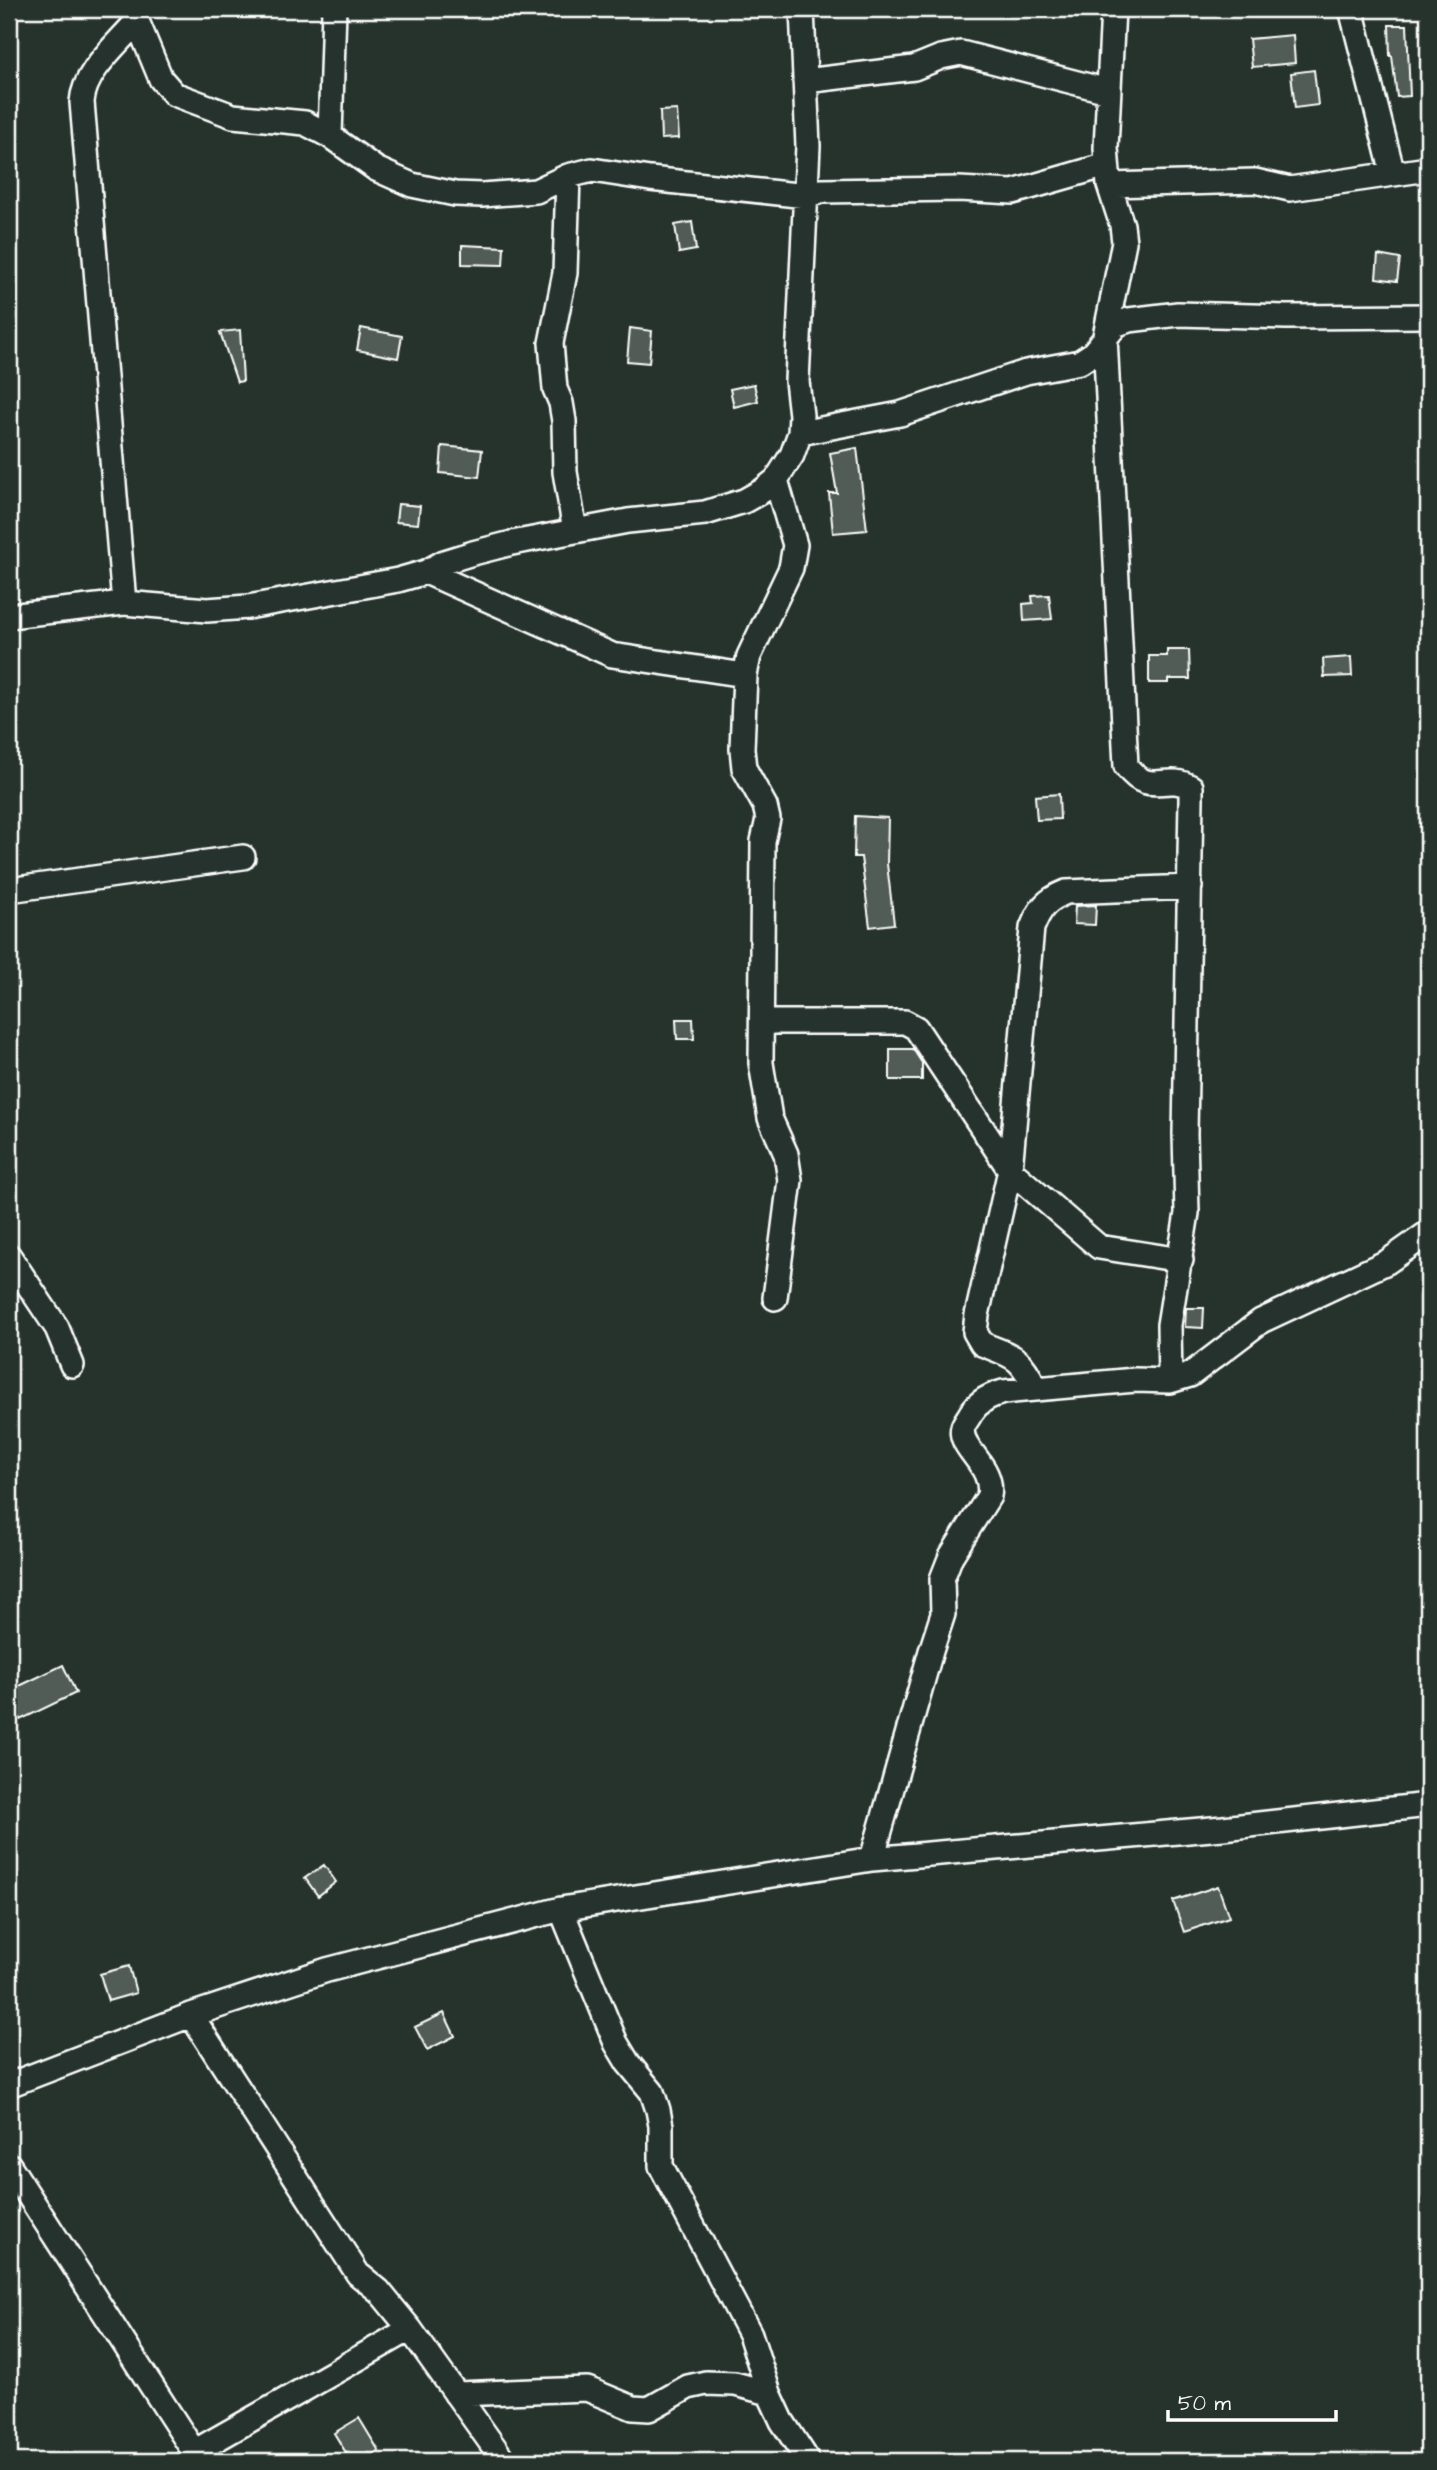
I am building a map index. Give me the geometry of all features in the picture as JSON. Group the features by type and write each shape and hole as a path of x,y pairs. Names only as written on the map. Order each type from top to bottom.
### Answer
{"street":[{"path":"330,136 334,9"},
{"path":"9,616 124,603 207,610 248,607 398,580 473,553 628,520 705,513 744,502 762,491 776,480 789,461 800,433 797,381 808,146 802,9"},
{"path":"1113,9 1108,91 1108,175 1124,242 1105,336 1126,766 1136,779 1149,784 1181,782 1191,787 1186,1213 1181,1260 1169,1325 1170,1381"},
{"path":"1351,9 1393,174"},
{"path":"136,15 161,79 174,94 233,116 305,123 330,136 376,169 412,185 455,194 536,191 568,176 592,170 806,196 821,191 959,189 1013,192 1108,175 1255,181 1290,189 1428,169"},
{"path":"124,603 82,102 83,89 92,73 136,15"},
{"path":"805,81 914,68 941,57 961,53 1108,91"},
{"path":"568,176 565,273 551,343 555,389 564,421 565,472 575,531"},
{"path":"800,433 900,414 1026,372 1080,362 1092,354 1117,324 1129,320 1178,314 1286,317 1428,316"},
{"path":"775,1298 790,1180 786,1154 770,1118 761,1063 763,841 768,819 765,806 744,768 742,749 745,675 749,656 791,568 795,545 776,480"},
{"path":"426,572 612,655 745,675"},
{"path":"9,890 243,856"},
{"path":"1036,1389 1026,1367 1013,1357 982,1344 975,1332 1010,1170 1032,928 1040,907 1051,898 1066,892 1190,887"},
{"path":"762,1022 905,1022 916,1028 1010,1170 1099,1247 1181,1260"},
{"path":"872,1859 943,1614 942,1579 951,1556 989,1496 991,1485 988,1476 963,1439 962,1428 973,1410 988,1397 1003,1392 1135,1380 1170,1381 1190,1375 1261,1321 1387,1262 1428,1233"},
{"path":"9,1256 57,1328 72,1365"},
{"path":"9,2085 191,2015 327,1970 561,1909 872,1859 1223,1828 1428,1805"},
{"path":"561,1909 616,2043 628,2063 652,2092 661,2126 661,2166 750,2334 769,2393 782,2421 808,2461"},
{"path":"191,2015 358,2274 379,2291 410,2329 504,2461"},
{"path":"9,2165 197,2456 410,2329"},
{"path":"456,2394 587,2389 633,2408 649,2409 688,2387 706,2383 735,2384 769,2393"}],"building":[{"path":"1389,25 1407,25 1410,96 1397,97 1390,56"},
{"path":"1293,35 1295,63 1252,67 1249,39"},
{"path":"1314,70 1318,105 1295,108 1291,73"},
{"path":"677,110 679,138 661,139 660,111"},
{"path":"692,222 696,250 679,253 675,225"},
{"path":"462,245 504,247 503,265 462,264"},
{"path":"1378,255 1400,259 1397,281 1376,278"},
{"path":"361,328 402,336 398,358 357,350"},
{"path":"630,328 652,331 649,363 627,361"},
{"path":"240,330 243,381 237,382 220,332"},
{"path":"754,384 758,401 734,407 730,389"},
{"path":"442,446 482,450 479,477 440,473"},
{"path":"857,448 867,530 833,533 829,493 837,493 830,453"},
{"path":"398,504 420,506 418,524 396,522"},
{"path":"1049,595 1052,619 1024,621 1023,604 1033,603 1032,596"},
{"path":"1167,650 1189,650 1190,679 1168,679 1168,683 1149,683 1149,656 1167,656"},
{"path":"1351,657 1352,676 1324,677 1323,659"},
{"path":"1059,794 1060,819 1037,820 1035,796"},
{"path":"855,816 888,818 887,864 894,924 870,927 861,857 854,857"},
{"path":"1096,905 1095,925 1074,924 1075,906"},
{"path":"676,1019 693,1019 694,1039 677,1039"},
{"path":"890,1049 913,1049 922,1063 922,1080 890,1080"},
{"path":"1186,1308 1204,1308 1203,1328 1185,1327"},
{"path":"63,1665 76,1693 20,1720 9,1697 9,1691"},
{"path":"324,1865 336,1882 318,1896 305,1878"},
{"path":"1218,1886 1229,1917 1184,1932 1173,1901"},
{"path":"129,1966 136,1993 108,2001 100,1974"},
{"path":"444,2013 455,2036 427,2050 415,2027"},
{"path":"359,2418 379,2451 361,2461 351,2461 334,2433"}]}
